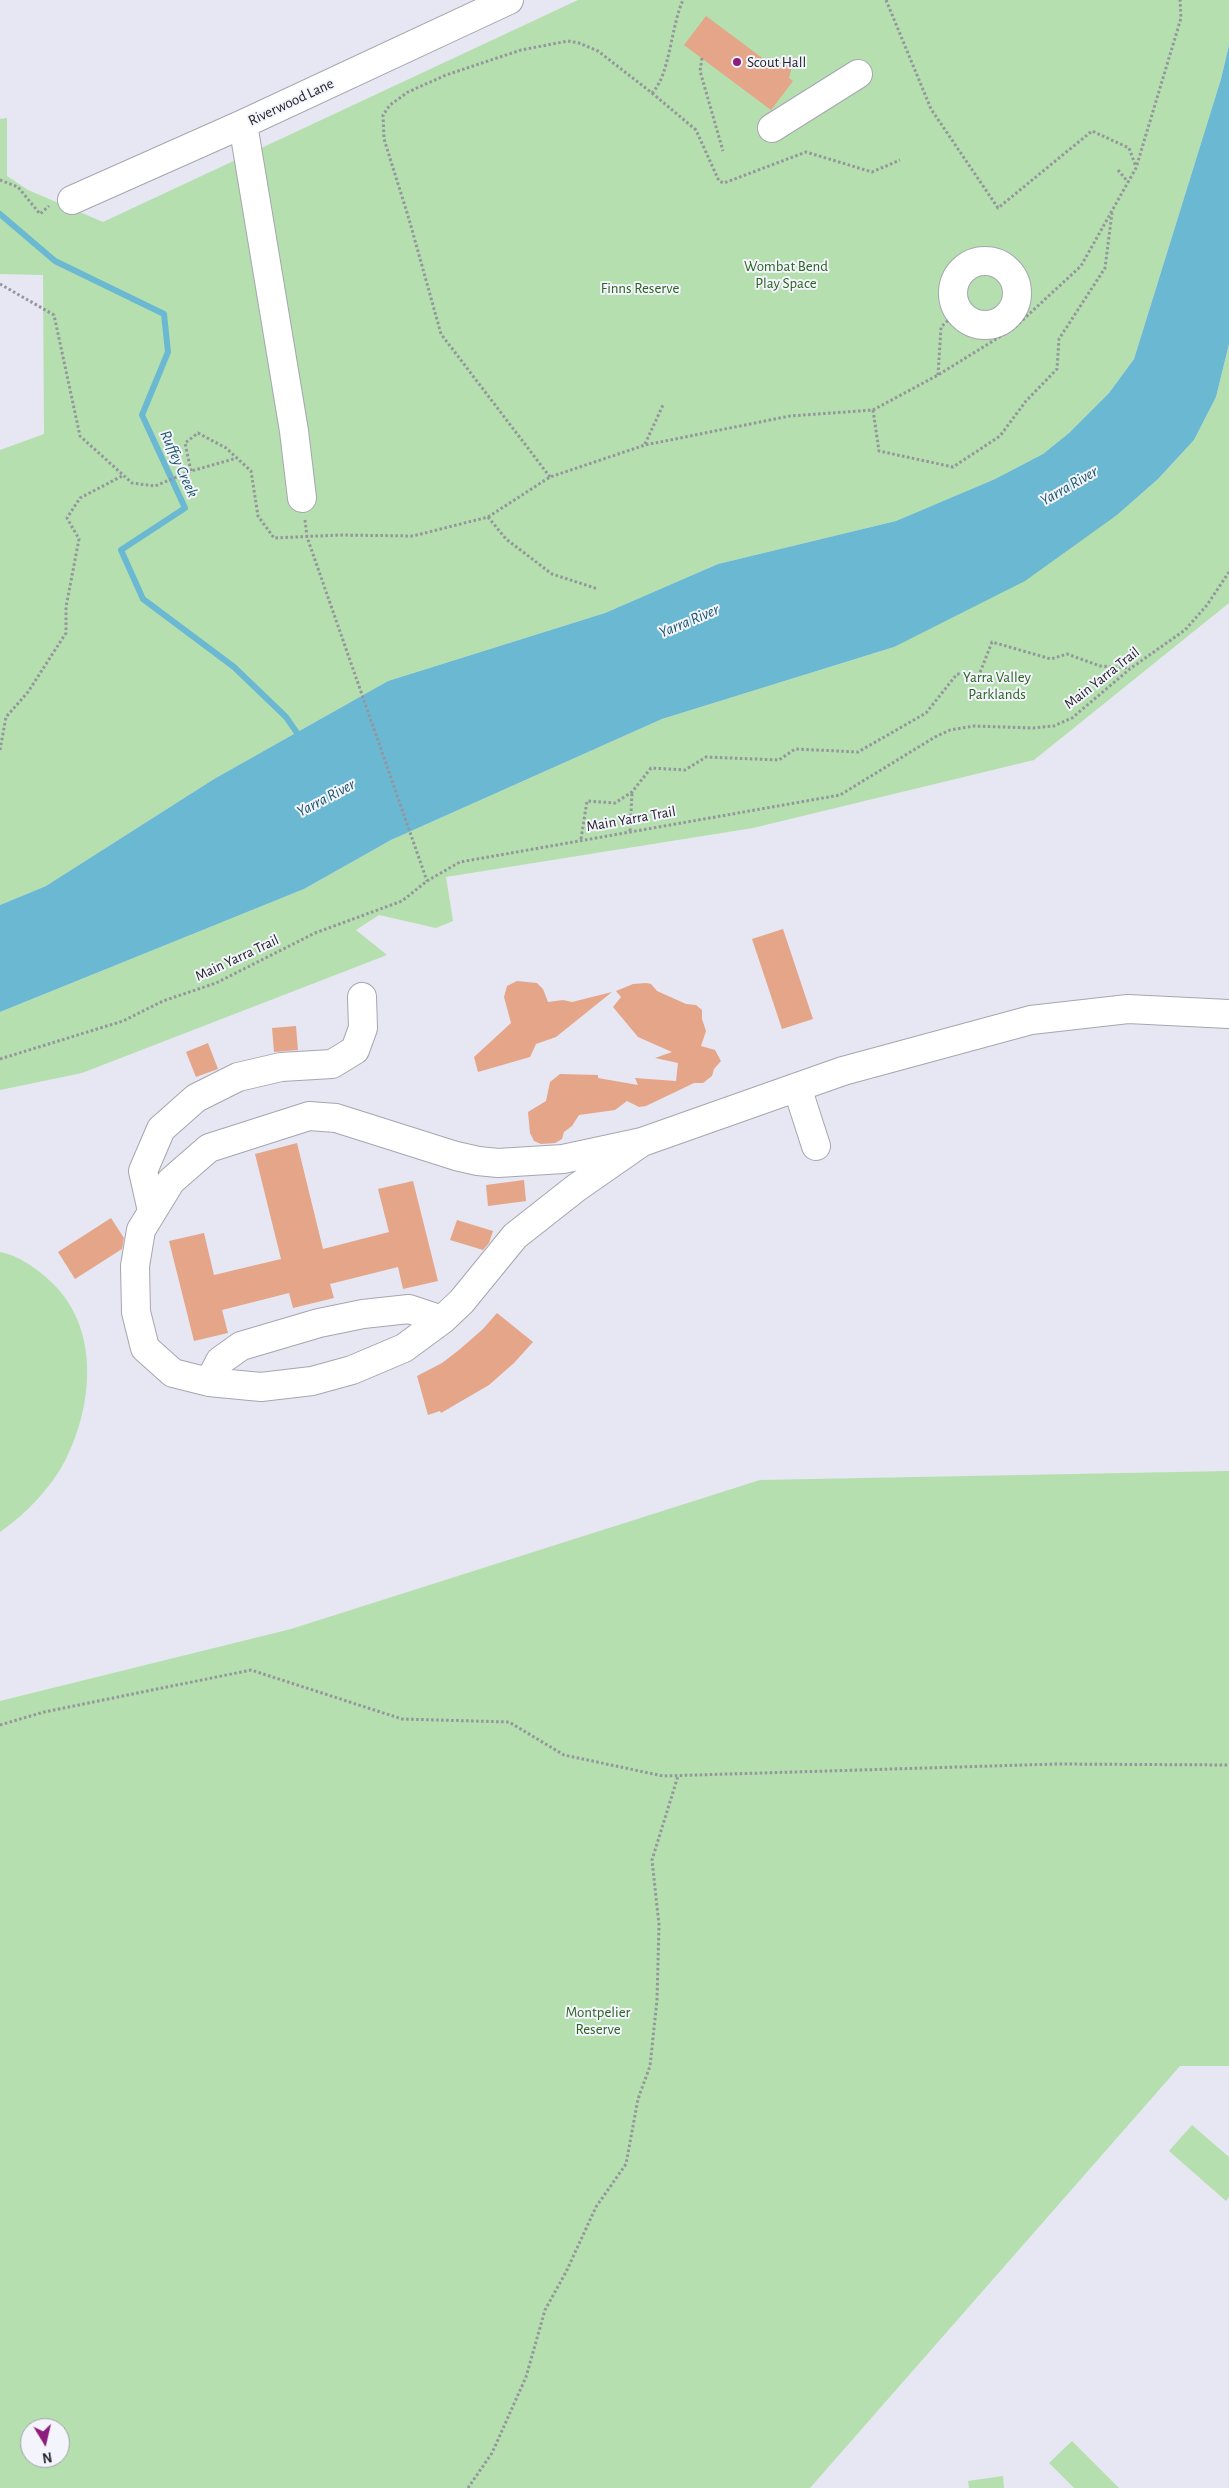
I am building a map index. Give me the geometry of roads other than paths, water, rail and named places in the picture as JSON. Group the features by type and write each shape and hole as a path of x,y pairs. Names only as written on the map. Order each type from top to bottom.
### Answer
{"street":[{"name":"Riverwood Lane","path":"72,200 242,124 509,0"},
{"path":"772,128 858,74"},
{"path":"242,124 294,431 302,498"},
{"path":"152,1211 143,1171 161,1129 196,1098 238,1077 281,1067 332,1064 355,1050 363,1028 362,997"},
{"path":"642,1142 576,1188 515,1236 462,1301 442,1320 404,1348 332,1377 261,1387 209,1382 173,1373 145,1348 136,1312 135,1266 141,1230 171,1181 209,1148 309,1116 336,1118 456,1156 498,1163 563,1159 642,1142 843,1071 1031,1020 1128,1009 1229,1014"},
{"path":"797,1087 816,1146"},
{"path":"209,1382 220,1362 241,1346 319,1323 409,1309 442,1320"}],"water":[{"name":"Yarra River","path":"1229,45 1229,344 1216,397 1194,440 1158,479 1117,515 1025,581 894,647 662,719 391,840 304,889 0,1012 0,905 46,886 214,779 388,681 605,613 718,564 896,521 995,479 1043,454 1069,433 1109,393 1134,359 1221,79"}],"waterway":[{"name":"Ruffey Creek","path":"0,214 55,261 164,314 168,352 142,415 185,508 121,550 143,599 234,667 286,717 302,740"}],"place":[{"name":"Scout Hall","path":"737,62"}],"park label":[{"name":"Wombat Bend Play Space","path":"786,274"},
{"name":"Finns Reserve","path":"640,288"},
{"name":"Yarra Valley Parklands","path":"997,686"},
{"name":"Montpelier Reserve","path":"598,2020"}]}
